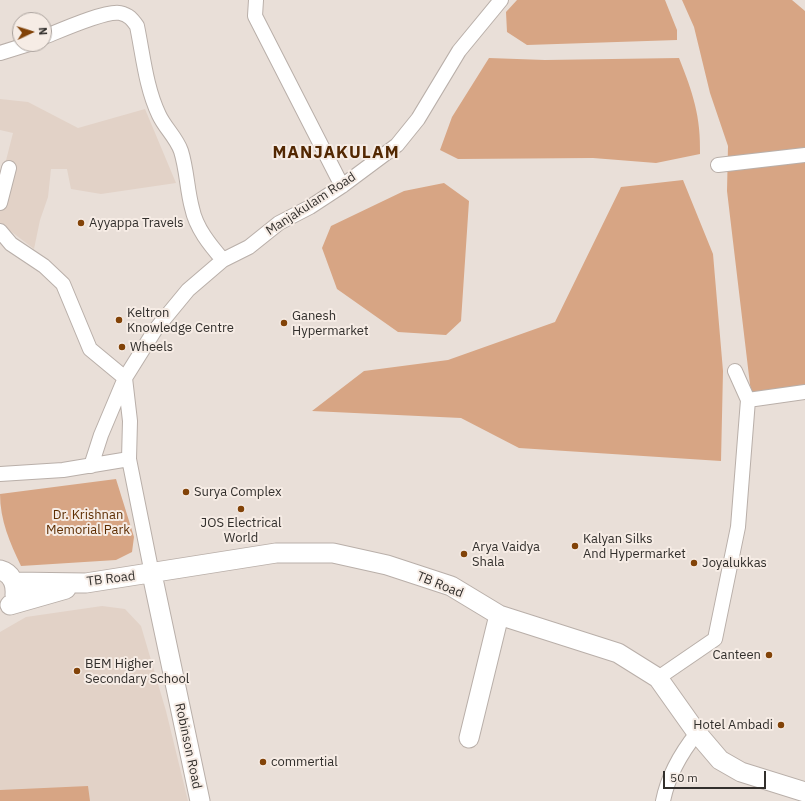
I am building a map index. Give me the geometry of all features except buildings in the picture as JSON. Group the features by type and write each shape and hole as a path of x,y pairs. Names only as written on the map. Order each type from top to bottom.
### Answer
{"main road":[{"name":"TB Road","path":"4,572 86,583 152,574 276,553 332,553 387,565 451,586 499,615 618,653 658,678 697,734 720,760 731,767 805,792"},
{"path":"4,572 15,594 5,608"},
{"name":"Robinson Road","path":"152,574 200,801"},
{"path":"5,608 86,583"},
{"path":"469,738 499,615"}],"street":[{"path":"256,0 255,16 342,186"},
{"name":"Manjakulam Road","path":"91,466 101,435 125,378 159,324 188,290 223,260 249,247 279,223 310,207 342,186 397,145 418,119 459,51 501,0"},
{"path":"52,33 73,24 119,13 131,17 137,26 151,95 158,114 165,126 175,137 181,152 192,210 199,227 212,248 223,260"},
{"path":"0,53 12,49"},
{"path":"718,165 805,155"},
{"path":"0,203 10,168"},
{"path":"0,231 11,244 44,266 63,284 90,349 125,378 130,421 129,458 152,574"},
{"path":"658,678 715,639 738,527 748,400 735,372"},
{"path":"748,400 805,392"},
{"path":"0,474 91,466 129,458"},
{"path":"663,801 676,766 685,748 697,734"}],"shaded area":[{"path":"0,99 28,102 78,128 145,109 176,183 101,194 71,189 67,169 51,169 48,197 40,220 34,249 0,223 0,184 13,133 0,130"},
{"name":"BEM Higher Secondary School","path":"102,606 125,609 141,626 166,711 188,801 0,801 0,632 26,617"}],"green space":[{"path":"517,0 665,0 677,30 677,40 527,45 507,32 506,12"},
{"path":"682,0 792,0 805,11 805,393 751,393 727,191 728,146 710,93 694,27"},
{"path":"489,58 545,60 679,58 695,105 699,128 700,154 656,163 593,158 458,159 440,150 452,117"},
{"path":"683,180 713,254 723,371 721,461 519,448 461,418 312,411 364,371 448,360 555,322 621,187"},
{"path":"444,183 469,201 461,321 446,335 398,332 337,289 322,248 331,226 404,191"},
{"name":"Dr. Krishnan Memorial Park","path":"116,479 134,537 132,552 116,560 21,566 4,522 0,504 0,494"},
{"path":"88,786 90,801 0,801 0,790"}],"place":[{"name":"Ayyappa Travels","path":"81,223"},
{"name":"Keltron Knowledge Centre","path":"119,320"},
{"name":"Ganesh Hypermarket","path":"284,323"},
{"name":"Wheels","path":"122,347"},
{"name":"Surya Complex","path":"186,492"},
{"name":"JOS Electrical World","path":"241,509"},
{"name":"Kalyan Silks And Hypermarket","path":"575,546"},
{"name":"Arya Vaidya Shala","path":"464,554"},
{"name":"Joyalukkas","path":"694,563"},
{"name":"Canteen","path":"769,655"},
{"name":"BEM Higher Secondary School","path":"77,671"},
{"name":"Hotel Ambadi","path":"781,725"},
{"name":"commertial","path":"263,762"}],"district":[{"name":"MANJAKULAM","path":"336,153"}]}
